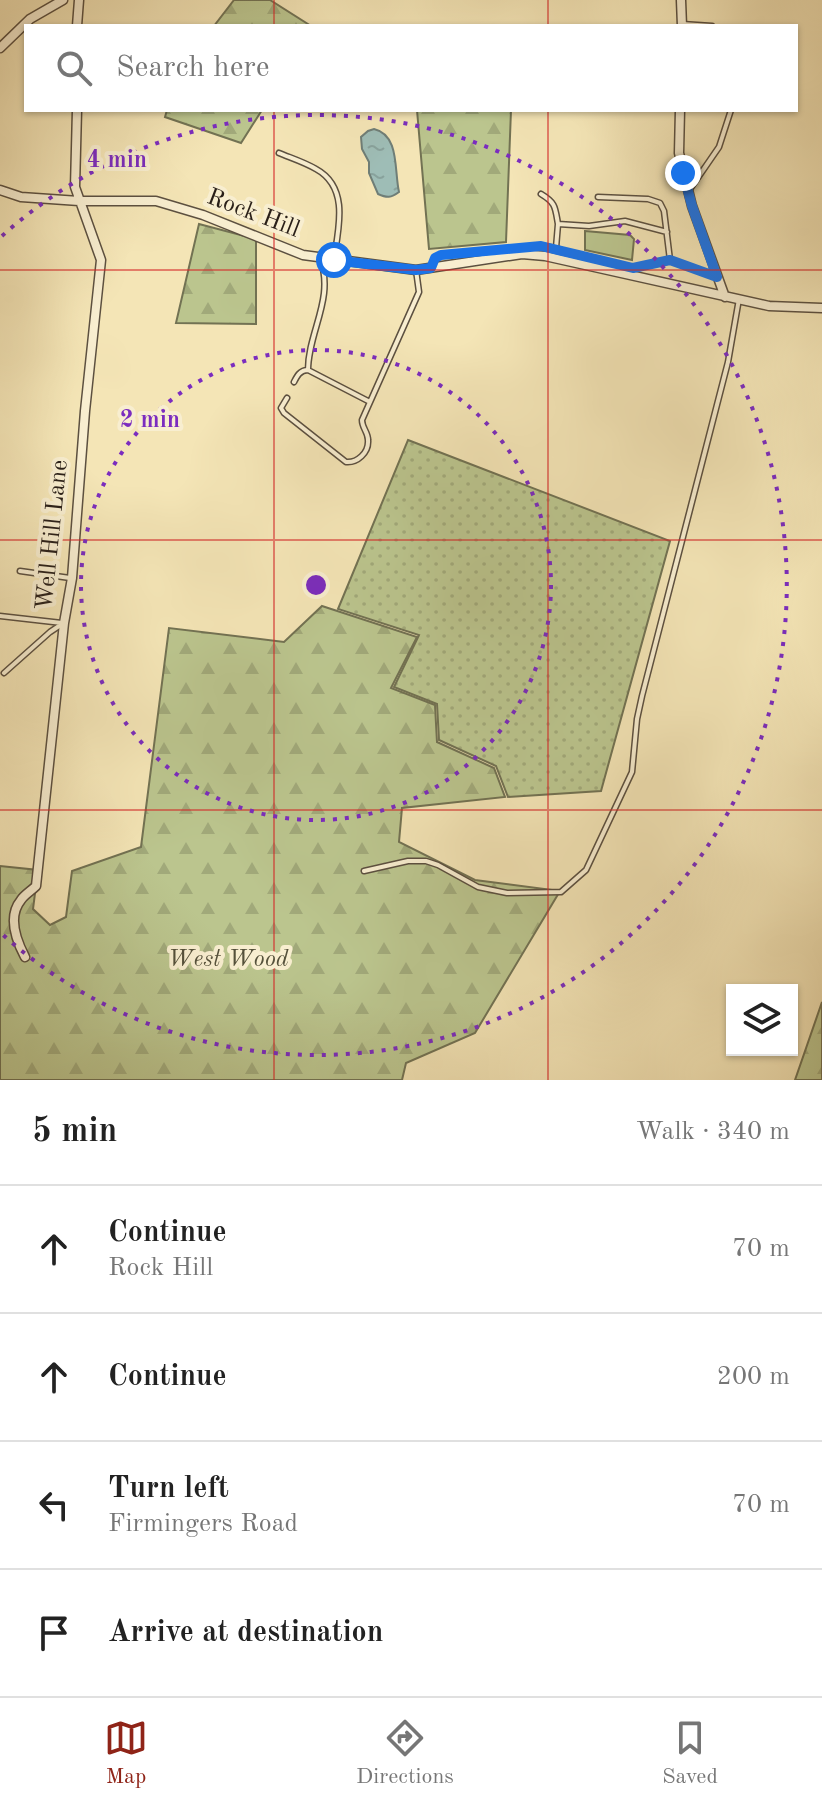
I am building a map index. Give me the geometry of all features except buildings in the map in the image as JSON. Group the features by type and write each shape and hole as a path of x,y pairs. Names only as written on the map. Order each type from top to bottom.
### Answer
{"street":[{"path":"25,24 63,0"},
{"path":"77,24 79,0"},
{"path":"681,0 682,24"},
{"path":"0,48 24,25"},
{"name":"Well Hill Lane","path":"25,957 16,940 14,920 19,901 36,886 64,623 72,578 101,260 75,187 77,112"},
{"path":"680,112 679,153 688,192 725,297"},
{"name":"Rock Hill","path":"0,190 21,197 156,201 203,215 303,255 320,258 416,270 522,254 545,256 769,306 822,308"}],"lane":[{"path":"688,192 719,147 730,112"},
{"path":"279,153 317,169 333,186 340,212 334,260"},
{"path":"541,194 555,206 558,224 556,248"},
{"path":"598,197 656,200 664,211 670,260"},
{"path":"558,224 589,226 625,221 667,232"},
{"path":"431,268 435,258 441,255 529,246 556,248 633,268 670,260 717,277"},
{"path":"308,370 308,354 319,321 326,281 320,258"},
{"path":"287,398 281,408 284,413 346,462 356,462 369,444 362,420 419,292 416,270"},
{"path":"364,871 408,861 426,861 478,887 524,894 561,892 586,870 632,772 642,696 724,376 739,299"},
{"path":"294,382 298,375 308,370 370,402"},
{"path":"20,571 72,578"},
{"path":"0,616 64,623"},
{"path":"4,673 64,623"}],"green space":[{"path":"234,0 270,0 308,24 216,24"},
{"path":"166,112 261,112 241,143 165,117"},
{"path":"417,112 511,112 506,242 429,249"},
{"path":"199,224 256,239 256,324 176,323"},
{"path":"585,231 630,235 634,239 632,260 585,250"},
{"path":"408,440 670,541 601,791 508,797 496,766 439,740 437,704 394,687 419,635 338,609"},
{"name":"West Wood","path":"322,606 417,637 391,688 435,705 437,742 494,768 505,797 402,808 399,842 475,880 560,891 475,1033 406,1063 402,1080 0,1080 0,866 38,870 33,909 50,925 66,917 72,871 141,847 169,628 284,642"},
{"path":"822,1002 822,1080 795,1080"}],"water":[{"path":"374,129 388,138 392,146 399,192 391,196 378,194 362,149 361,137"}],"route":[{"path":"334,260 416,270 431,268 435,258 441,255 541,246 633,268 670,260 717,277 683,173"}]}
